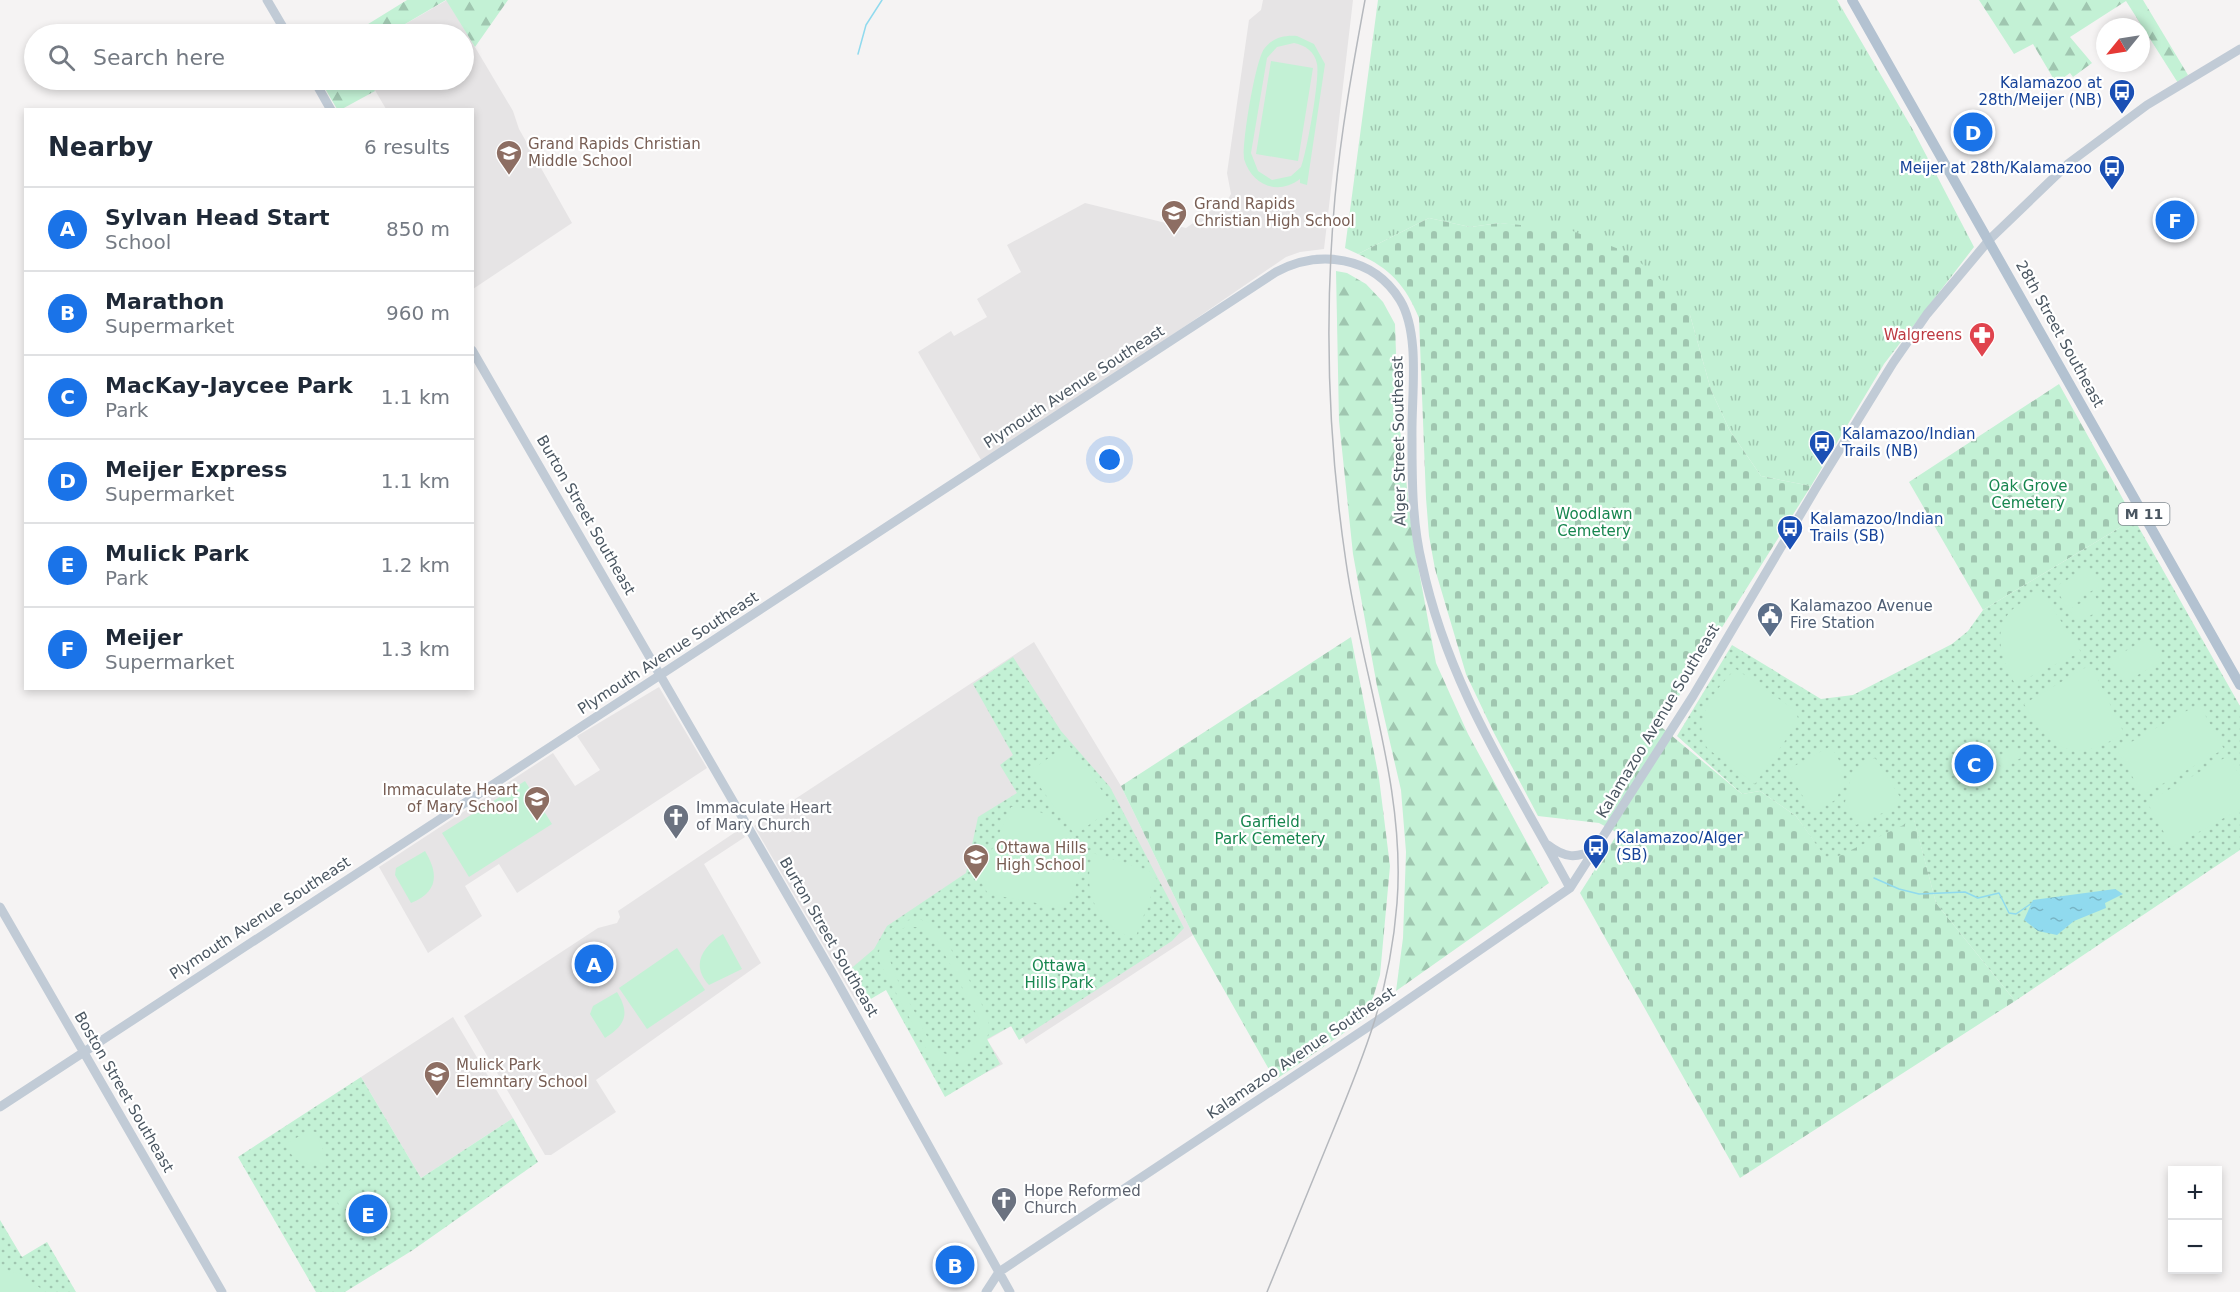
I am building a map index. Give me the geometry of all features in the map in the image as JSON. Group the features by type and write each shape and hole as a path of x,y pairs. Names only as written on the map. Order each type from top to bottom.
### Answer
{"main road":[{"path":"267,0 281,24"},
{"name":"28th Street Southeast","path":"1852,0 2240,685"},
{"name":"Kalamazoo Avenue Southeast","path":"986,1292 999,1272 1377,1021 1570,888 1598,848 1693,696 1893,363 1927,314 1989,239 2042,188 2102,137 2147,105 2240,49"},
{"path":"320,90 331,108"},
{"name":"Plymouth Avenue Southeast","path":"0,1107 1276,272 1311,259 1325,257 1362,266"},
{"name":"Alger Street Southeast","path":"1362,266 1391,288 1401,302 1409,320 1412,346 1414,522 1421,562 1440,632 1477,721 1570,888"},
{"name":"Burton Street Southeast","path":"474,353 851,1006 1010,1292"},
{"path":"1544,841 1559,853 1569,857 1579,857 1598,848"},
{"name":"Boston Street Southeast","path":"0,907 222,1292"}],"shaded area":[{"name":"Grand Rapids Christian Middle School","path":"447,0 461,24 405,24"},
{"name":"Grand Rapids Christian High School","path":"1263,0 1353,0 1324,249 1300,252 1286,257 1095,388 981,460 918,352 951,331 954,336 987,317 977,299 1021,272 1007,245 1085,203 1186,228 1228,199 1231,194 1227,173 1249,20 1261,10"},
{"name":"Grand Rapids Christian Middle School","path":"474,45 513,111 519,129 572,223 474,288 474,108 385,108 375,90 474,90"},
{"name":"Ottawa Hills High School","path":"1034,642 1121,786 1193,935 1026,1044 1015,1024 987,1040 1003,1064 945,1094 887,989 858,1005 754,826"},
{"name":"Immaculate Heart of Mary School","path":"659,687 707,768 517,893 499,864 465,886 482,916 428,953 379,867 553,753 575,786 600,770 577,736"},
{"path":"740,829 745,837 704,864 761,963 596,1080 616,1112 551,1155 545,1155 464,1016 598,928 617,923 620,917 618,911"},
{"name":"Mulick Park Elemntary School","path":"453,1017 513,1118 421,1178 361,1077"}],"green space":[{"path":"407,0 446,0 405,24 368,24"},
{"path":"446,0 508,0 475,47 474,24 461,24"},
{"path":"1378,0 1837,0 1913,130 1974,247 1884,364 1811,486 1761,476 1730,431 1711,390 1690,315 1531,227 1500,223 1470,227 1429,218 1358,254 1345,248"},
{"path":"1979,0 2143,0 2188,75 2178,83 2150,39 2150,18 2137,18 2126,1 2096,18 2096,20 2070,37 2092,63 2073,77 2070,73 2056,83 2033,44 2014,54"},
{"path":"1297,36 1314,44 1325,64 1307,185 1300,183 1300,179 1283,187 1274,187 1259,181 1244,159 1250,102 1260,57 1264,49 1275,40","holes":["1298,44 1306,47 1312,53 1317,64 1317,84 1304,159 1301,167 1291,176 1272,180 1258,171 1251,153 1267,58 1277,47"]},
{"path":"1271,61 1313,68 1298,161 1256,154"},
{"path":"326,90 375,91 344,108 336,108"},
{"name":"Woodlawn Cemetery","path":"1429,218 1470,227 1500,223 1570,230 1629,253 1668,286 1690,315 1711,390 1730,431 1761,476 1811,486 1660,726 1742,794 1760,791 1796,816 1828,860 1914,819 1936,903 2015,1001 1740,1178 1580,893 1618,833 1599,823 1538,816 1466,674 1435,569 1429,536 1419,318 1396,279 1379,265 1358,254"},
{"path":"1336,271 1347,273 1366,284 1383,302 1395,324 1398,412 1413,539 1436,663 1468,734 1549,883 1396,991 1403,938 1406,852 1401,790 1377,686 1353,554 1339,421"},
{"name":"Oak Grove Cemetery","path":"2059,384 2134,519 1983,610 1909,482"},
{"path":"2134,519 2240,706 2240,850 2015,1001 1936,903 1914,820 1828,861 1796,816 1760,791 1742,794 1677,736 1732,645 1821,699 1853,695 1952,644 1968,631 1983,610"},
{"path":"2089,567 2100,586 2066,606 2055,587"},
{"path":"2041,590 2081,652 2015,684 2003,656 2000,636 2002,626 2013,609"},
{"path":"2095,596 2102,609 2077,623 2069,609"},
{"name":"Garfield Park Cemetery","path":"1351,637 1379,778 1390,866 1380,975 1367,1017 1275,1080 1193,935 1121,786"},
{"path":"2148,638 2162,661 2124,683 2110,660"},
{"name":"Ottawa Hills Park","path":"1013,657 1061,731 1110,787 1184,928 1172,941 1019,1040 1011,1026 987,1039 1000,1064 945,1097 886,990 864,1003 847,972 874,949 887,926 966,873 978,817 1017,793 1000,765 1013,755 973,684"},
{"path":"2088,666 2093,669 2124,733 2092,749 2078,751 2066,749 2044,733 2024,704"},
{"path":"1736,669 1795,710 1799,721 1755,784 1708,749 1703,739 1703,717 1707,706 1713,695"},
{"path":"2199,704 2224,749 2143,795 2117,750"},
{"path":"1068,744 1114,807 1075,835 1029,772"},
{"path":"1831,746 1845,771 1837,799 1813,813 1787,770"},
{"path":"2014,747 2021,758 2002,769 1996,758"},
{"path":"2228,756 2240,776 2240,809 2172,847 2147,802"},
{"path":"1875,758 1902,800 1896,807 1856,825 1845,802 1852,772"},
{"path":"1994,759 2000,770 1981,781 1975,770"},
{"path":"525,781 552,824 469,877 442,833"},
{"path":"1011,807 1031,809 1049,816 1063,826 1073,840 1078,855 1079,872 1074,890 1063,908 988,894 979,878"},
{"path":"425,851 433,867 433,882 427,893 411,903 395,875 396,868"},
{"path":"1093,853 1152,872 1157,880 1135,939 1111,925 1095,905 1089,881"},
{"path":"919,919 932,924 942,934 969,980 987,1017 989,1026 986,1042 976,1055 964,1062 941,1060 942,1063 936,1067 875,954 879,952 884,937 892,927","holes":["918,927 928,931 937,940 980,1021 978,1040 964,1053 946,1054 933,1045 894,972 888,946 891,935 901,929"]},
{"path":"723,934 742,969 709,985 700,970 701,956 710,944"},
{"path":"677,948 705,990 647,1029 619,988"},
{"path":"1036,967 1043,977 1026,987 1020,978"},
{"path":"617,992 624,1006 624,1018 618,1028 605,1038 590,1014 593,1006"},
{"path":"361,1077 421,1178 513,1118 538,1162 413,1250 345,1292 316,1292 238,1157"},
{"path":"309,1131 316,1132 328,1162 314,1165 302,1163 289,1151 285,1144"},
{"path":"353,1188 360,1199 343,1211 336,1200"},
{"path":"0,1220 22,1257 47,1242 76,1292 0,1292"},
{"path":"0,1268 20,1274 46,1292 0,1292"}],"water":[{"path":"2115,889 2123,894 2105,903 2106,908 2074,921 2057,935 2038,931 2024,920 2033,900"}],"waterway":[{"path":"858,54 866,25 882,0"},
{"path":"1874,878 1899,889 1919,894 1965,892 1978,898 1999,893 2009,913 2016,914 2032,903"}],"railway":[{"path":"1267,1292 1354,1079 1374,1024 1394,936 1397,903 1398,860 1395,817 1381,732 1346,562 1335,471 1330,380 1330,288 1335,197 1344,123 1365,0"}],"place":[{"name":"Kalamazoo at 28th/Meijer (NB)","path":"2122,115"},
{"name":"Meijer Express","path":"1973,132"},
{"name":"Grand Rapids Christian Middle School","path":"509,176"},
{"name":"Meijer at 28th/Kalamazoo","path":"2112,191"},
{"name":"Meijer","path":"2175,220"},
{"name":"Grand Rapids Christian High School","path":"1174,236"},
{"name":"Walgreens","path":"1982,358"},
{"name":"Kalamazoo/Indian Trails (NB)","path":"1822,466"},
{"name":"Kalamazoo/Indian Trails (SB)","path":"1790,551"},
{"name":"Kalamazoo Avenue Fire Station","path":"1770,638"},
{"name":"MacKay-Jaycee Park","path":"1974,764"},
{"name":"Immaculate Heart of Mary School","path":"537,822"},
{"name":"Immaculate Heart of Mary Church","path":"676,840"},
{"name":"Kalamazoo/Alger (SB)","path":"1596,870"},
{"name":"Ottawa Hills High School","path":"976,880"},
{"name":"Sylvan Head Start","path":"594,964"},
{"name":"Mulick Park Elemntary School","path":"437,1097"},
{"name":"Mulick Park","path":"368,1214"},
{"name":"Hope Reformed Church","path":"1004,1223"},
{"name":"Marathon","path":"955,1265"}]}
